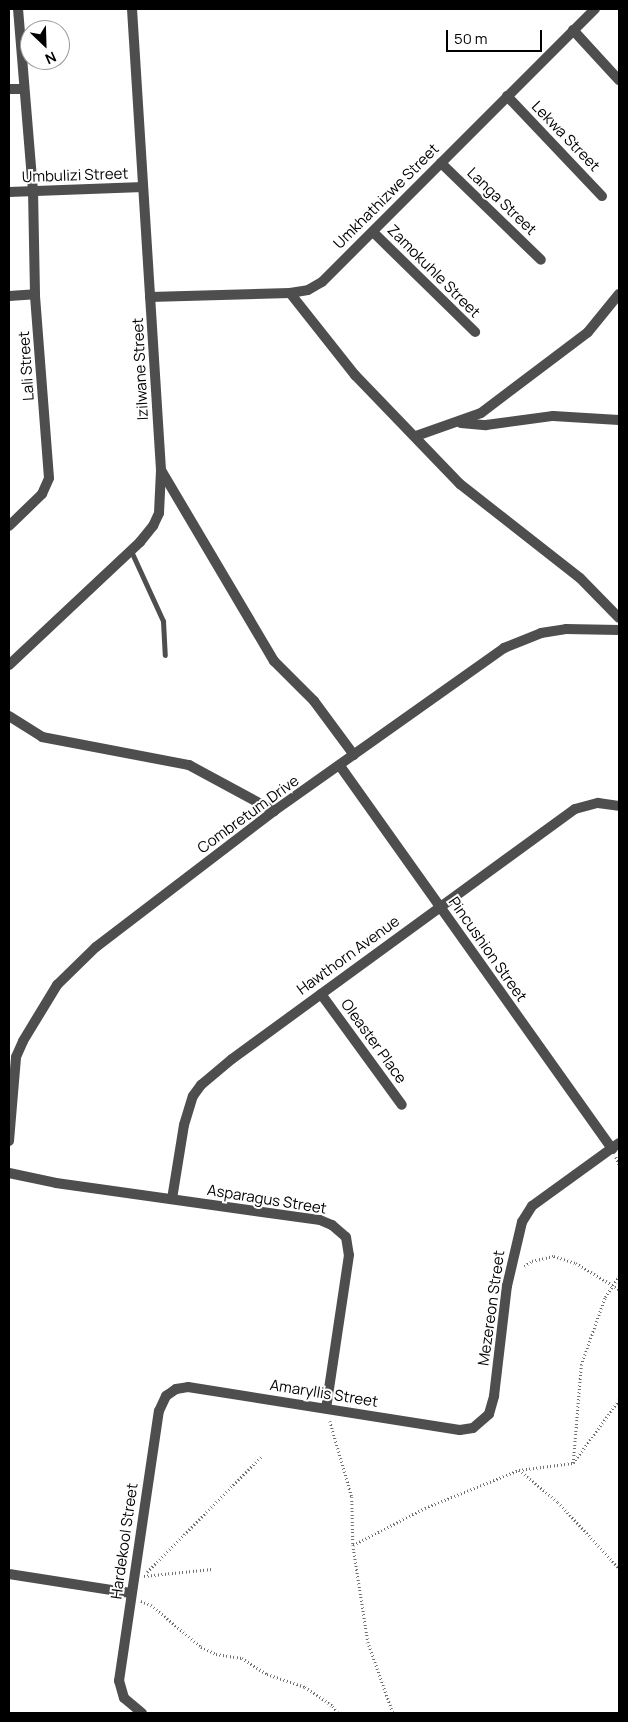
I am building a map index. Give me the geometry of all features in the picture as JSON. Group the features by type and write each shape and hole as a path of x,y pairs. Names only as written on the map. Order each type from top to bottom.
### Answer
{"street":[{"name":"Lali Street","path":"9,526 42,494 49,478 36,294 33,191 18,9"},
{"name":"Izilwane Street","path":"9,665 131,550 153,526 159,512 161,470 132,9"},
{"name":"Umkhathizwe Street","path":"150,297 290,293 308,290 322,282 595,9"},
{"path":"573,30 619,80"},
{"path":"9,89 24,89"},
{"name":"Lekwa Street","path":"507,96 602,196"},
{"name":"Langa Street","path":"441,163 541,260"},
{"name":"Umbulizi Street","path":"9,192 143,187"},
{"name":"Zamokuhle Street","path":"373,232 475,332"},
{"path":"290,293 355,375 389,412 416,436 460,484 580,578 619,618"},
{"path":"9,296 36,294"},
{"path":"416,436 460,423 481,413 536,374 588,332 619,294"},
{"path":"460,423 486,425 553,416 619,420"},
{"path":"161,470 269,653 314,701 354,755"},
{"name":"Combretum Drive","path":"9,1141 16,1058 35,1018 57,985 96,947 274,811 504,648 541,633 566,629 619,630"},
{"path":"9,716 42,738 189,765 274,811"},
{"name":"Pincushion Street","path":"340,766 440,908 616,1146"},
{"name":"Hawthorn Avenue","path":"172,1199 180,1142 193,1096 232,1059 575,809 598,803 619,806"},
{"name":"Oleaster Place","path":"321,994 402,1105"},
{"name":"Mezereon Street","path":"473,1428 489,1414 494,1396 507,1286 522,1222 532,1206 616,1146"},
{"name":"Asparagus Street","path":"9,1173 320,1220 346,1237 349,1255 326,1408"},
{"name":"Amaryllis Street","path":"171,1392 188,1387 460,1430 473,1428"},
{"name":"Hardekool Street","path":"142,1713 124,1698 119,1681 159,1411 171,1392"},
{"path":"9,1574 131,1593"}],"lane":[{"path":"131,550 163,621 165,655"}],"path":[{"path":"518,1270 532,1260 554,1256 576,1263 619,1289"},
{"path":"573,1464 581,1365 604,1297 619,1276"},
{"path":"353,1545 425,1508 519,1470 573,1464 619,1400"},
{"path":"326,1408 352,1496 353,1545 368,1642 393,1713"},
{"path":"261,1457 142,1576 131,1593 138,1600 151,1605 201,1647 216,1654 242,1658 267,1674 305,1687 333,1706 338,1713"},
{"path":"519,1470 558,1502 619,1568"},
{"path":"142,1576 212,1569"}]}
